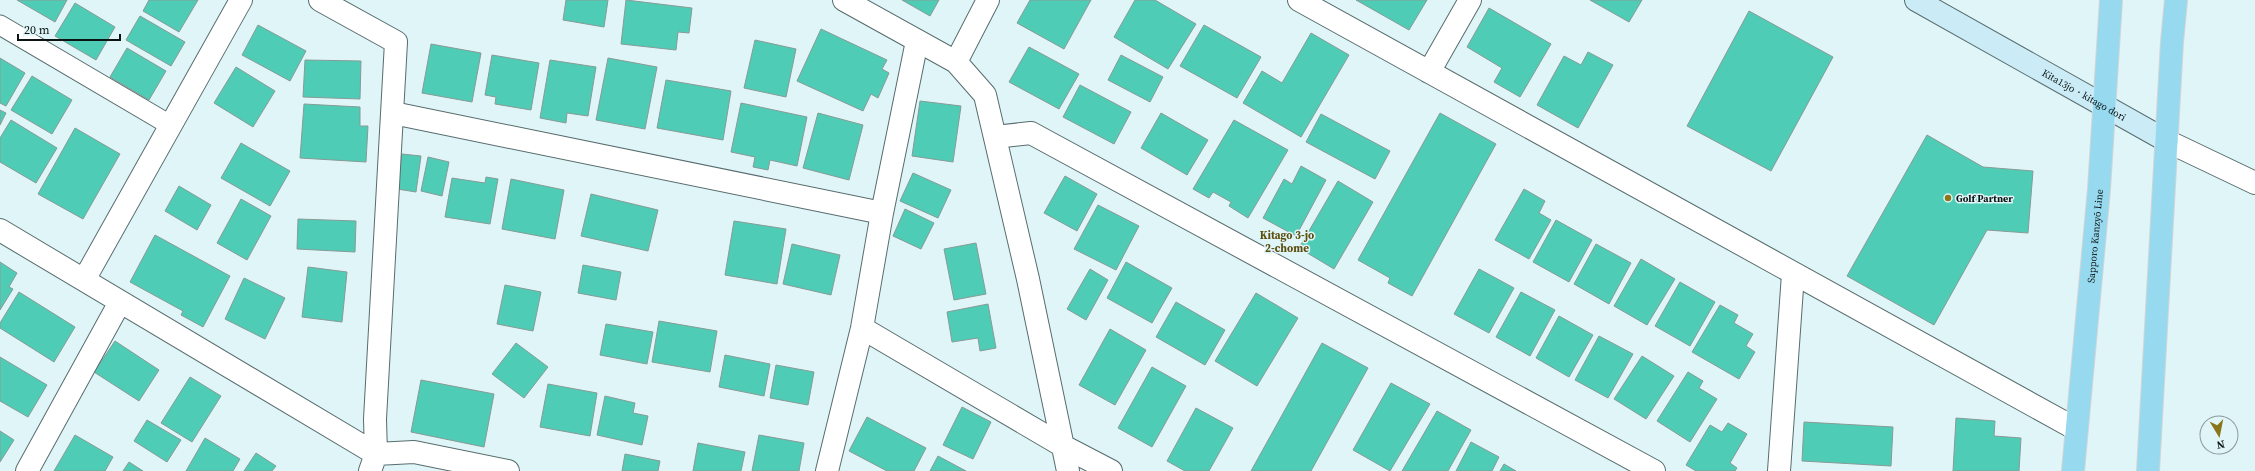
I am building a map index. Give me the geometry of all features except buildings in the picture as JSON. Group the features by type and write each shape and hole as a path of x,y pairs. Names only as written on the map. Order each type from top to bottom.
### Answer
{"main road":[{"name":"Kita13jo・kitago dori","path":"1916,0 2167,141"},
{"name":"Sapporo Kanzyō Line","path":"2073,471 2105,106 2111,0"},
{"path":"2148,471 2176,0"}],"street":[{"path":"84,280 241,0"},
{"path":"320,0 396,42 373,462"},
{"path":"844,0 956,62 985,96 1028,279 1068,471"},
{"path":"956,62 988,0"},
{"path":"1300,0 1793,274 2076,429"},
{"path":"1429,72 1470,0"},
{"path":"827,471 862,328 882,213 916,41"},
{"path":"393,113 882,213"},
{"path":"995,138 1031,133 1654,471"},
{"name":"Kita13jo・kitago dori","path":"2167,141 2255,183"},
{"path":"0,230 120,302 373,462 414,452 508,471"},
{"path":"1779,471 1793,274"},
{"path":"28,471 120,302"},
{"path":"862,328 1063,446 1111,471"}],"lane":[{"path":"0,25 170,125"}],"place":[{"name":"Golf Partner","path":"1948,198"}],"district":[{"name":"Kitago 3-jo 2-chome","path":"1287,241"}]}
